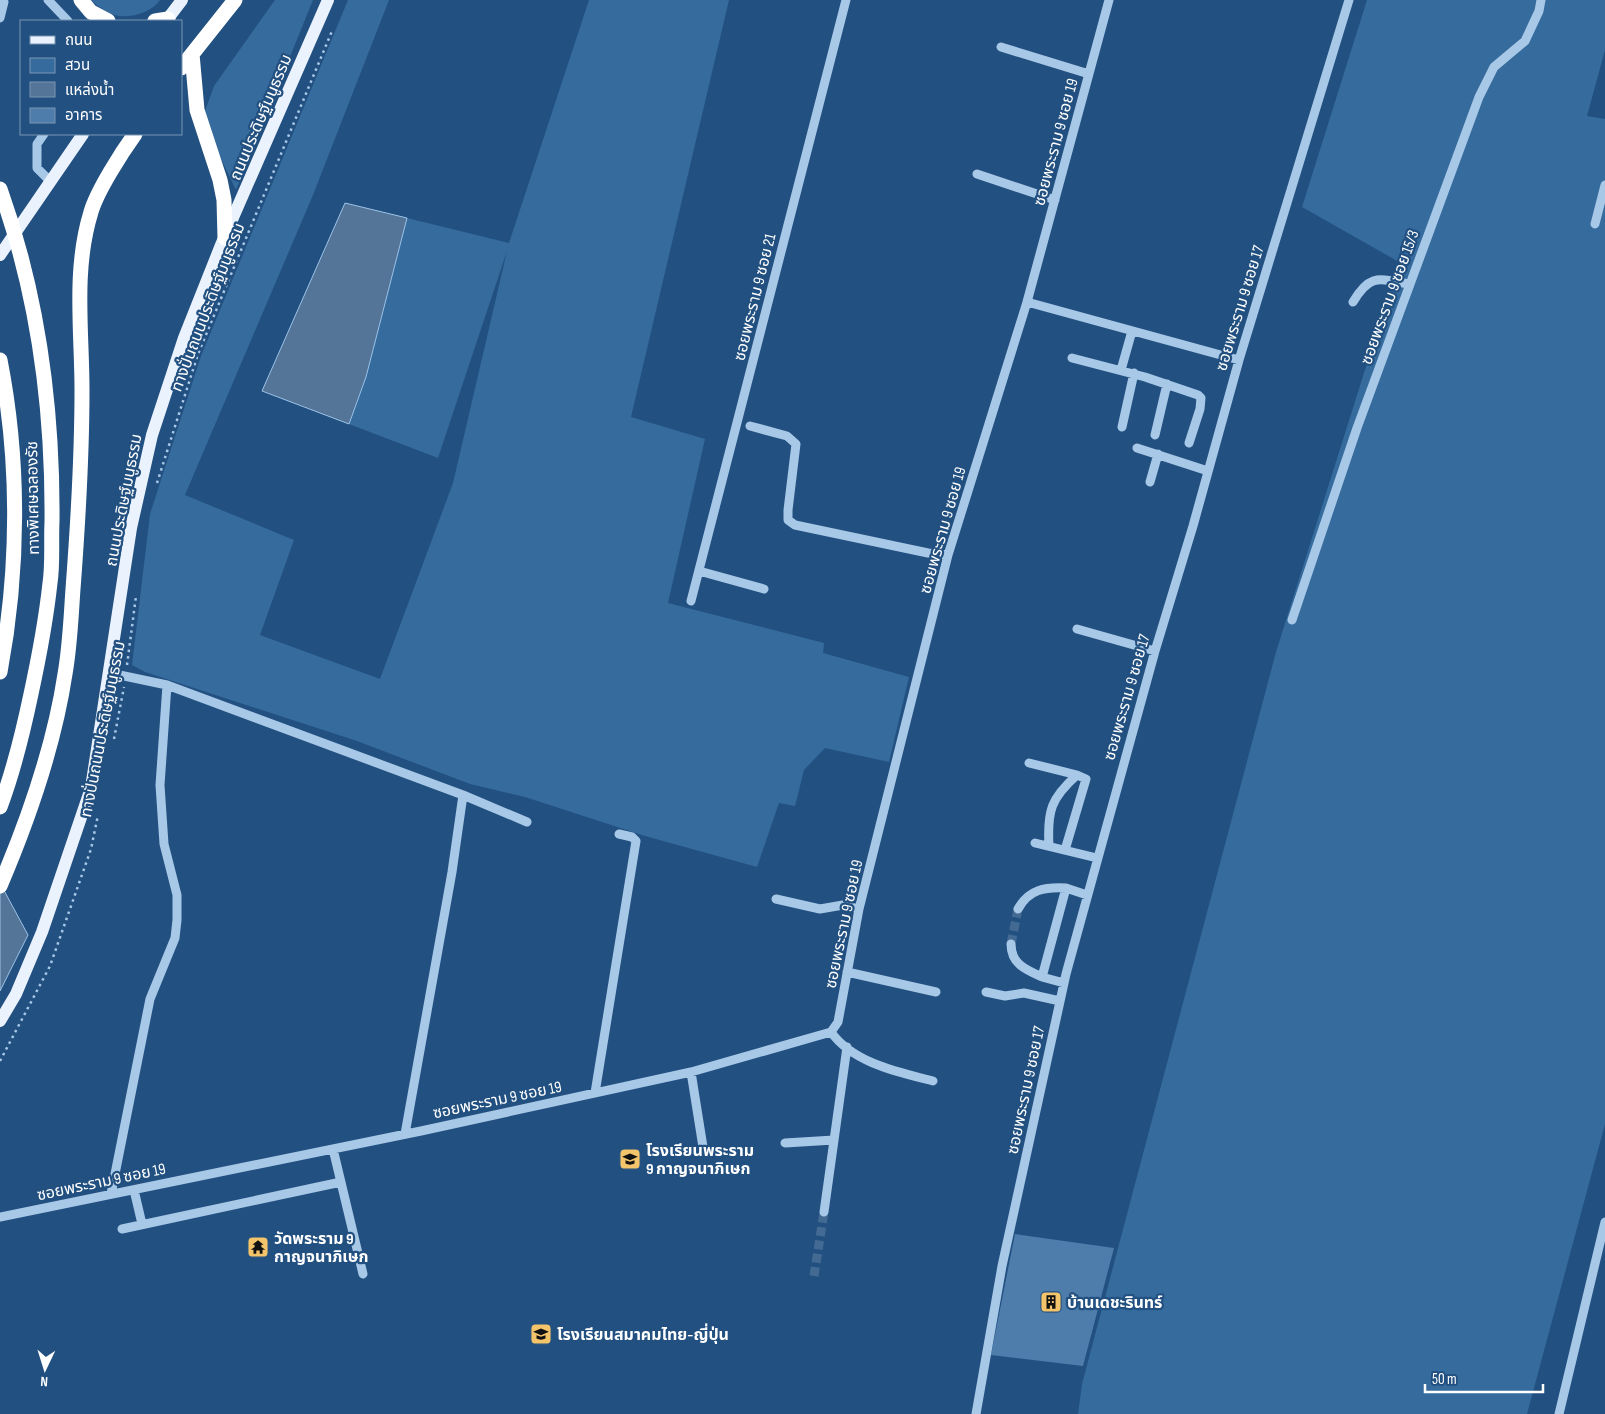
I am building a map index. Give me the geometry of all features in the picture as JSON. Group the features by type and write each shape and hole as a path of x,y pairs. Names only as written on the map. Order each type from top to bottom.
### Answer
{"highway":[{"path":"82,0 91,12 106,20"},
{"path":"182,67 235,0"},
{"path":"192,54 197,110 220,180 224,200 225,238"},
{"path":"0,886 16,847 47,757 65,674 73,589 82,390 79,300 82,253 91,210 123,151 134,135"},
{"name":"ทางพิเศษฉลองรัช","path":"0,189 14,228 31,299 46,392 52,492 51,582 23,733 0,807"},
{"name":"ทางพิเศษฉลองรัช","path":"0,360 12,459 14,554 6,638 0,672"}],"main road":[{"path":"164,20 182,0"},
{"name":"ถนนประดิษฐ์มนูธรรม","path":"0,1021 16,994 42,932 91,788 131,528 152,435 184,338 328,0"},
{"path":"0,255 82,135"}],"street":[{"path":"48,0 67,20"},
{"name":"ซอยพระราม 9 ซอย 21","path":"691,601 846,0"},
{"name":"ซอยพระราม 9 ซอย 19","path":"0,1217 405,1134 691,1072 831,1032 838,1022 859,909 948,555 1026,302 1109,0"},
{"name":"ซอยพระราม 9 ซอย 17","path":"976,1414 1002,1266 1060,1000 1087,895 1154,650 1239,360 1349,0"},
{"name":"ซอยพระราม 9 ซอย 15/3","path":"1292,620 1357,428 1479,97 1494,67 1526,41 1539,11 1540,0"},
{"path":"0,18 5,1"},
{"path":"1001,47 1089,74"},
{"path":"43,135 37,144 36,168 50,181"},
{"path":"977,174 1055,200"},
{"path":"1595,224 1605,185"},
{"path":"1353,302 1362,287 1368,282 1380,279 1409,284"},
{"path":"1026,302 1239,360"},
{"path":"1121,370 1132,331"},
{"path":"1072,358 1134,373 1191,391 1201,398 1200,409 1189,443"},
{"path":"1122,426 1134,373"},
{"path":"1155,434 1167,384"},
{"path":"750,426 787,436 796,444 788,510 788,520 795,525 928,553 948,555"},
{"path":"1137,448 1208,471"},
{"path":"1150,482 1158,454"},
{"path":"699,571 764,589"},
{"path":"1077,628 1154,650"},
{"path":"110,673 167,685 463,795 528,822"},
{"path":"111,1194 150,999 174,938 177,920 177,895 164,844 160,785 167,685"},
{"path":"1029,763 1086,779 1065,850"},
{"path":"1048,846 1050,808 1055,798 1077,775"},
{"path":"405,1134 452,872 463,795"},
{"path":"595,1093 636,841 632,837 619,834"},
{"path":"1035,843 1097,858"},
{"path":"1042,977 1066,888"},
{"path":"1018,909 1025,898 1036,890 1066,888 1087,895"},
{"path":"776,899 820,909 843,905 859,909"},
{"path":"1011,944 1011,953 1016,962 1042,977 1064,984"},
{"path":"847,972 936,992"},
{"path":"986,992 1005,996 1024,993 1060,1000"},
{"path":"831,1032 838,1042 881,1068 933,1081"},
{"path":"824,1212 847,1047"},
{"path":"691,1072 702,1146"},
{"path":"785,1143 834,1140"},
{"path":"333,1149 363,1274"},
{"path":"122,1229 341,1182"},
{"path":"134,1190 142,1224"},
{"path":"1559,1414 1605,1222"}],"path":[{"name":"ทางปั่นถนนประดิษฐ์มนูธรรม","path":"156,485 198,354 333,27"},
{"name":"ทางปั่นถนนประดิษฐ์มนูธรรม","path":"114,742 137,590"},
{"name":"ทางปั่นถนนประดิษฐ์มนูธรรม","path":"0,1061 50,966 91,849 99,810"}],"green space":[{"path":"91,0 160,0 145,12 120,16 111,14"},
{"path":"275,0 313,0 236,190 209,134 205,111 214,86"},
{"path":"348,0 389,0 313,195 185,495 294,540 260,635 380,679 453,483 507,251 438,458 349,424 366,377 407,218 509,243 589,0 729,0 631,417 705,439 668,603 824,643 823,653 909,677 889,762 825,748 804,770 795,806 779,803 757,867 645,836 525,797 470,784 357,741 145,672 132,665 150,514 201,356"},
{"path":"1367,0 1605,0 1605,50 1587,116 1605,119 1605,1124 1527,1414 1078,1414 1082,1384 1276,652 1399,262 1302,207"}],"water":[{"path":"345,203 407,218 366,377 349,424 262,391"},
{"path":"0,883 28,935 0,991"}],"building":[{"name":"บ้านเดชะรินทร์","path":"1015,1234 1114,1248 1083,1366 991,1355"}],"tunnel":[{"path":"1011,944 1018,909"},
{"path":"814,1276 824,1212"}],"place":[{"name":"โรงเรียนพระราม 9 กาญจนาภิเษก","path":"630,1159"},
{"name":"วัดพระราม 9 กาญจนาภิเษก","path":"258,1247"},
{"name":"บ้านเดชะรินทร์","path":"1051,1302"},
{"name":"โรงเรียนสมาคมไทย-ญี่ปุ่น","path":"541,1334"}]}
